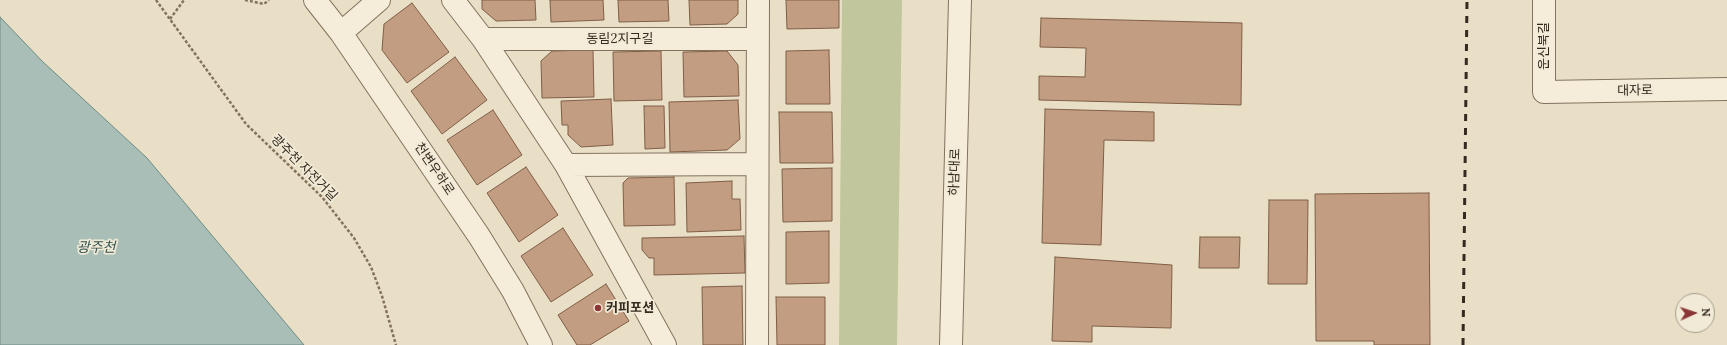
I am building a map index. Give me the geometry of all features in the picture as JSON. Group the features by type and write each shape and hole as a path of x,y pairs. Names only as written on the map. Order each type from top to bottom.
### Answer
{"street":[{"name":"천변우하로","path":"314,0 341,33 479,236 513,291 541,345"},
{"path":"341,33 379,0"},
{"path":"453,0 483,39 566,165 665,345"},
{"path":"757,345 758,0"},
{"name":"하남대로","path":"950,345 960,0"},
{"name":"운신북길","path":"1544,0 1544,92"},
{"name":"동림2지구길","path":"483,39 757,39"},
{"name":"대자로","path":"1544,92 1727,90"},
{"path":"566,165 757,164"}],"path":[{"name":"광주천 자전거길","path":"156,0 246,124 322,197 354,238 371,267 382,296 396,345"},
{"path":"170,19 184,0"},
{"path":"245,0 264,4 269,0"}],"green space":[{"path":"842,0 902,0 897,345 839,345"}],"water":[{"name":"광주천","path":"0,17 42,61 147,158 304,345 0,345"}],"building":[{"path":"482,0 535,0 536,20 496,21 482,9"},
{"path":"550,0 603,0 604,20 551,22"},
{"path":"618,0 668,0 669,21 619,22"},
{"path":"689,0 738,0 738,14 727,24 690,25"},
{"path":"786,0 839,0 839,28 787,29"},
{"path":"412,3 449,52 407,83 382,50 384,24"},
{"path":"1041,18 1242,23 1241,105 1039,100 1039,76 1085,77 1086,48 1040,47"},
{"path":"593,50 594,97 542,98 541,61 552,51"},
{"path":"829,50 830,104 786,104 786,51"},
{"path":"661,51 662,100 614,101 613,52"},
{"path":"727,51 738,65 739,96 684,97 683,52"},
{"path":"455,57 487,100 442,134 411,91"},
{"path":"611,99 613,145 581,147 568,135 568,125 562,125 561,101"},
{"path":"738,100 740,139 727,150 670,152 669,102"},
{"path":"644,106 664,106 665,148 645,149"},
{"path":"1045,109 1154,112 1154,141 1104,140 1101,245 1042,243"},
{"path":"493,110 522,155 477,185 447,140"},
{"path":"779,112 832,112 833,163 780,163"},
{"path":"526,167 558,215 519,242 487,193"},
{"path":"832,168 832,221 783,222 782,169"},
{"path":"674,177 675,225 624,226 623,183 628,178"},
{"path":"732,181 732,199 740,199 741,230 687,232 686,183"},
{"path":"1429,193 1430,345 1374,345 1374,341 1316,341 1315,194"},
{"path":"1269,200 1308,200 1307,284 1268,284"},
{"path":"563,228 593,275 551,302 521,256"},
{"path":"829,231 829,283 786,284 786,232"},
{"path":"744,236 745,273 654,275 654,258 649,258 642,250 642,238"},
{"path":"1200,237 1240,237 1239,268 1199,268"},
{"path":"1055,257 1172,265 1171,328 1092,326 1092,342 1052,341"},
{"path":"606,284 629,321 590,345 577,345 558,315"},
{"path":"742,286 743,345 703,345 702,287"},
{"path":"776,297 825,297 825,345 777,345"}],"railway":[{"path":"1463,345 1467,0"}],"place":[{"name":"커피포션","path":"598,308"}]}
